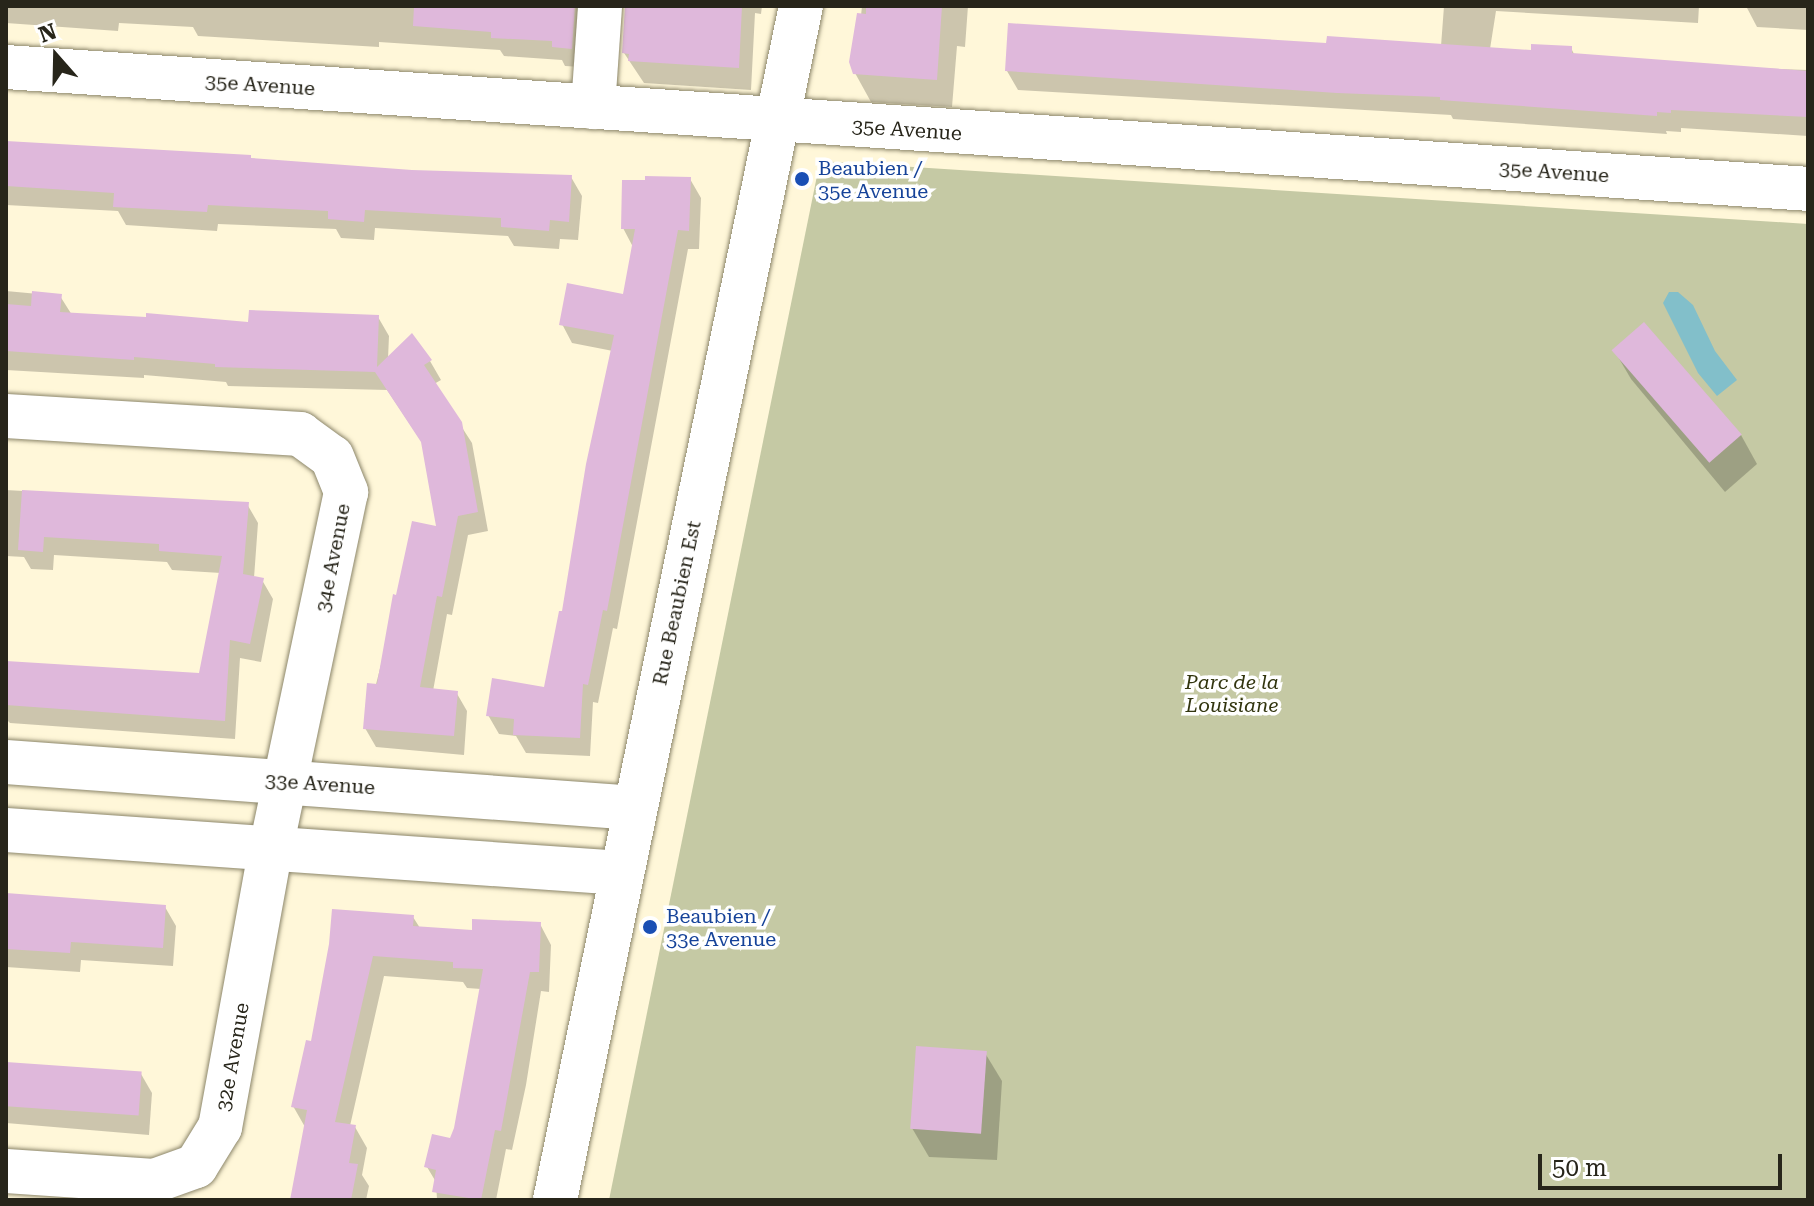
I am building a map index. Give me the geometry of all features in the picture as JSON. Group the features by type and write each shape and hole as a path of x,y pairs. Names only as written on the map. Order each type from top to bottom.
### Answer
{"street":[{"path":"593,107 600,6"},
{"name":"Rue Beaubien Est","path":"555,1200 801,6"},
{"name":"35e Avenue","path":"6,67 1808,189"},
{"name":"34e Avenue","path":"6,416 300,434 332,457 346,492 271,847"},
{"name":"33e Avenue","path":"6,762 635,808"},
{"path":"6,830 621,873"},
{"name":"32e Avenue","path":"6,1171 154,1181 196,1166 220,1127 271,847"}],"green space":[{"name":"Parc de la Louisiane","path":"820,161 1808,224 1808,1200 609,1200"}],"water":[{"path":"1669,292 1678,292 1693,305 1715,351 1737,380 1717,396 1698,373 1663,303"}],"building":[{"path":"414,6 575,6 572,49 552,47 552,41 491,38 491,32 413,26"},
{"path":"625,6 742,6 739,68 628,61 629,54 622,53"},
{"path":"866,6 942,6 937,80 853,74 849,62 857,13 866,14"},
{"path":"1008,23 1326,43 1327,36 1531,50 1531,44 1572,46 1572,53 1808,71 1808,117 1671,110 1671,113 1657,112 1657,116 1440,100 1440,97 1005,71"},
{"path":"6,141 251,155 251,158 412,170 572,175 569,222 550,220 549,231 501,227 501,218 365,210 364,222 328,219 328,211 208,205 207,212 113,207 114,193 6,186"},
{"path":"645,176 691,177 689,231 678,230 607,611 603,610 588,685 583,684 580,738 513,735 514,719 486,716 492,678 544,687 559,611 562,611 586,464 614,335 559,325 567,283 623,294 635,229 621,229 622,180 645,180"},
{"path":"32,291 62,294 60,312 146,317 146,313 248,322 249,310 379,315 377,367 412,333 432,360 424,365 462,422 478,512 458,516 442,597 437,596 420,687 458,691 454,736 363,729 367,683 377,684 393,594 396,595 412,521 436,526 421,442 375,372 215,367 215,364 134,357 134,360 6,351 6,304 31,306"},
{"path":"1644,322 1742,434 1709,463 1612,350"},
{"path":"22,490 249,502 243,574 264,578 250,644 230,640 225,721 6,705 6,661 199,673 222,556 159,551 159,544 44,537 43,552 18,550"},
{"path":"6,893 166,905 163,948 71,942 70,953 6,949"},
{"path":"332,909 414,915 413,926 472,930 472,919 541,922 539,972 530,972 501,1131 495,1130 481,1200 432,1192 436,1170 424,1167 432,1134 450,1138 454,1128 483,969 453,968 453,962 373,956 335,1122 356,1125 349,1163 358,1164 351,1200 290,1200 307,1110 291,1107 306,1040 311,1041 329,944"},
{"path":"916,1046 987,1051 981,1134 910,1129"},
{"path":"6,1062 142,1071 139,1115 6,1106"}],"place":[{"name":"Beaubien / 35e Avenue","path":"802,179"},
{"name":"Beaubien / 33e Avenue","path":"650,927"}]}
